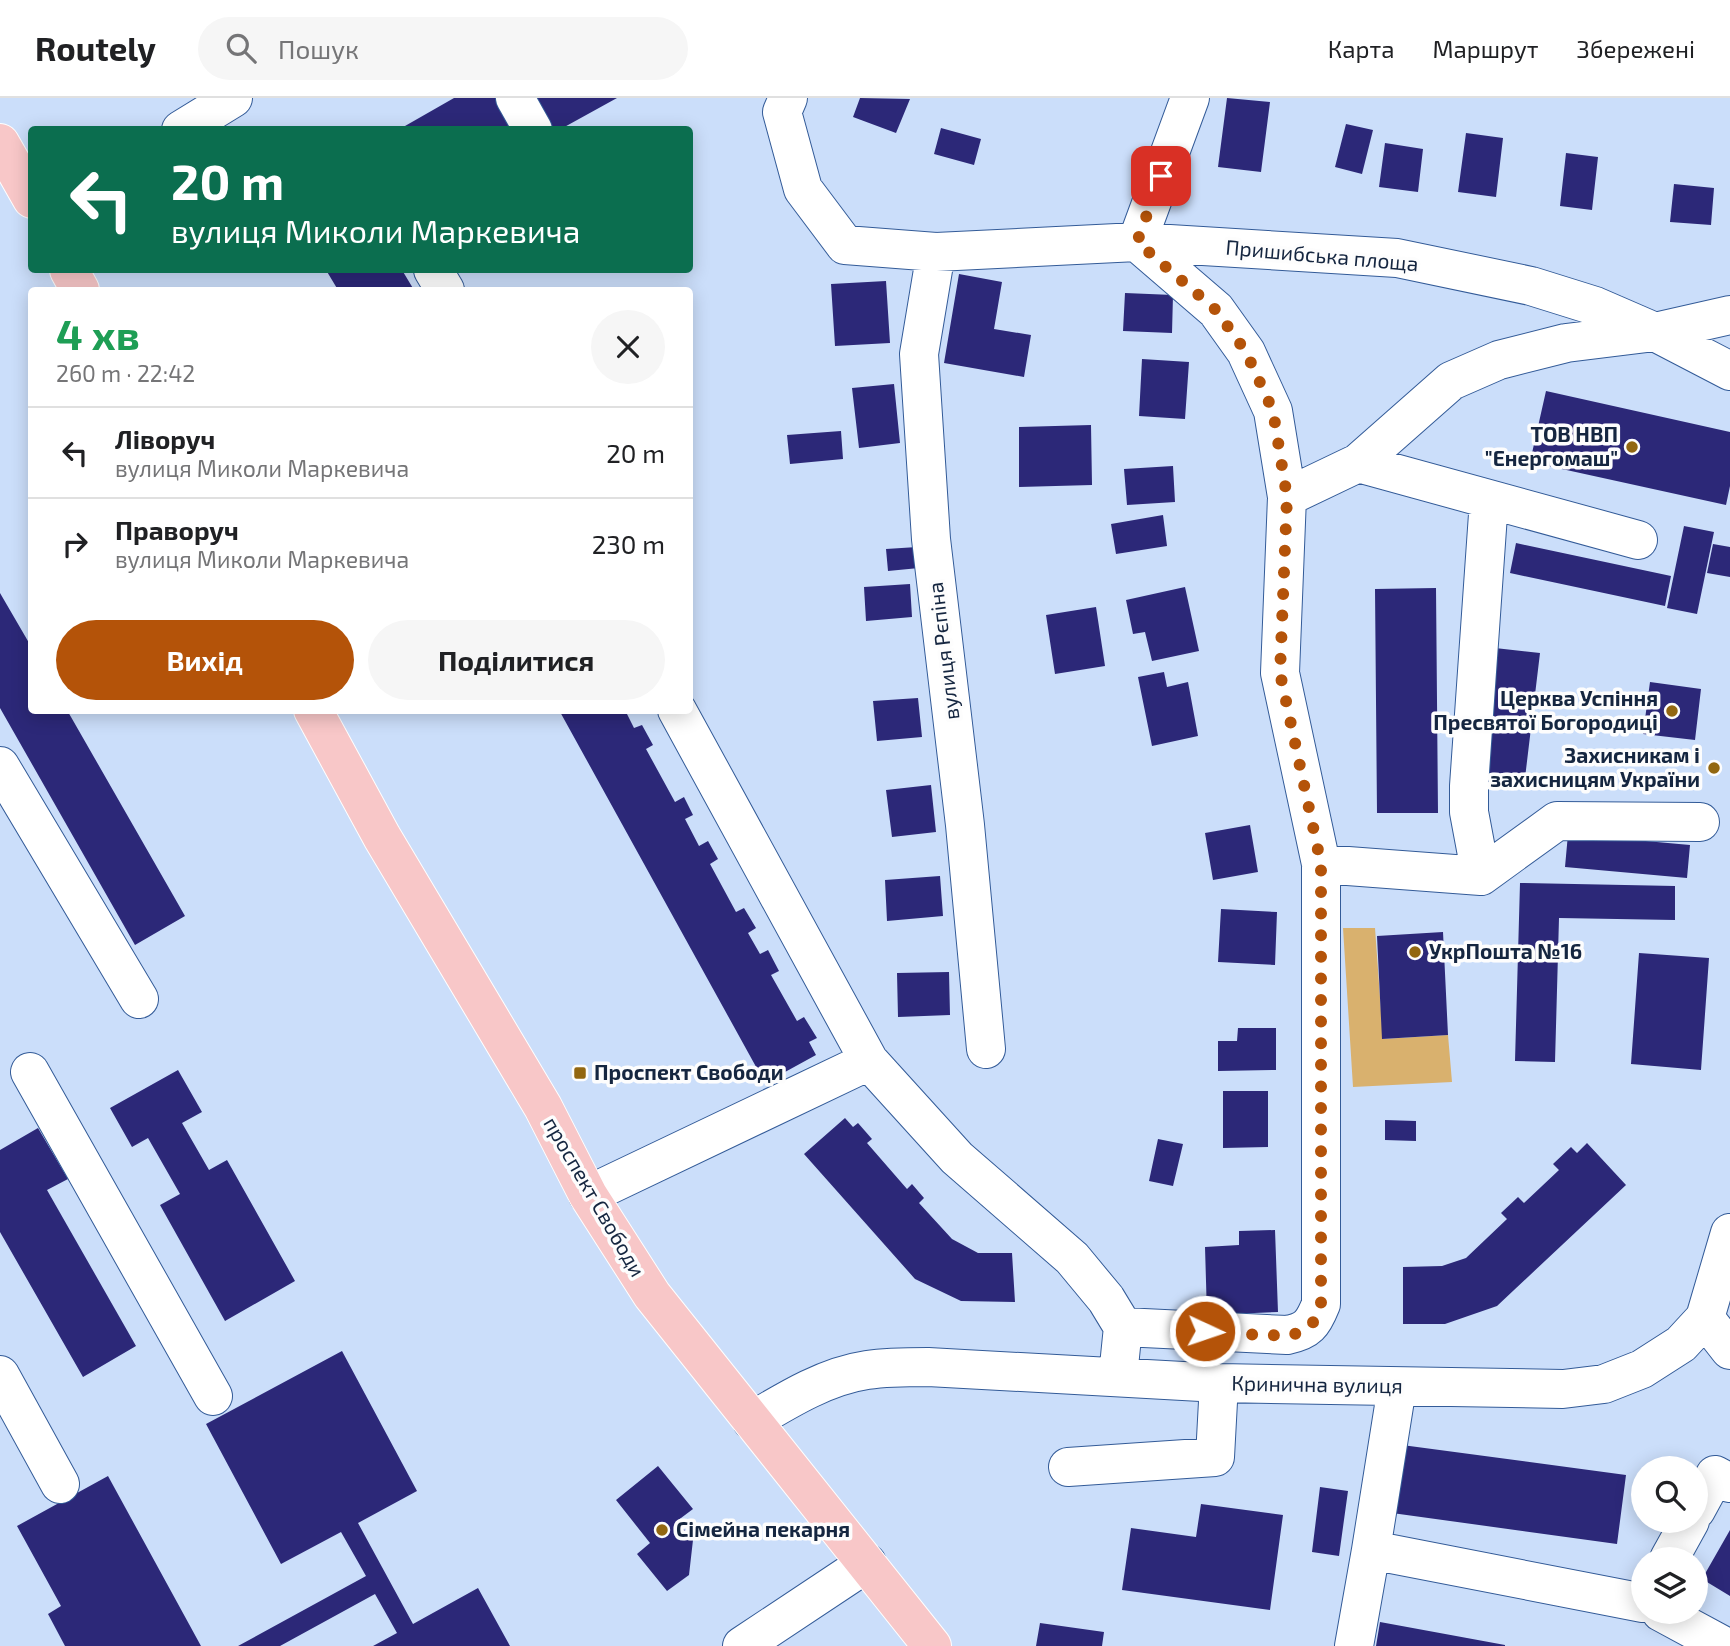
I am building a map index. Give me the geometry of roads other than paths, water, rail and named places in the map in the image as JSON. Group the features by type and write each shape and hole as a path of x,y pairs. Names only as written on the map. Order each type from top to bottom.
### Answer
{"main road":[{"path":"0,143 28,192"},
{"name":"проспект Свободи","path":"315,714 382,838 543,1107 588,1195 652,1296 867,1563 920,1638"}],"street":[{"path":"188,126 233,98"},
{"path":"515,98 531,126"},
{"name":"Пришибська площа","path":"788,98 782,112 803,188 845,246 936,252 1137,242 1397,258 1531,286 1595,306 1655,332 1730,371"},
{"path":"1124,1327 1287,1335 1303,1332 1313,1323 1321,1304 1321,864 1280,673 1287,497 1273,411 1246,352 1216,310 1137,242 1190,98"},
{"name":"вулиця Рєпіна","path":"936,252 919,354 931,539 965,825 986,1049"},
{"path":"1287,497 1358,463 1451,381 1499,359 1566,343 1655,332 1730,315"},
{"path":"1358,463 1638,540"},
{"path":"1481,876 1469,812 1469,786 1489,500"},
{"path":"679,714 869,1061 957,1158 1072,1258 1106,1299 1124,1327 1118,1376"},
{"path":"0,766 139,999"},
{"path":"1321,864 1481,876 1557,821 1700,822"},
{"path":"588,1195 869,1061"},
{"path":"30,1072 213,1395"},
{"path":"1730,1233 1705,1318 1730,1350"},
{"name":"Кринична вулиця","path":"752,1421 796,1396 839,1377 865,1370 928,1367 1219,1383 1563,1389 1604,1384 1642,1369 1681,1344 1705,1318"},
{"path":"0,1375 60,1484"},
{"path":"1068,1467 1215,1457 1219,1383"},
{"path":"1354,1646 1397,1387"},
{"path":"1708,1488 1715,1475 1730,1483"},
{"path":"1371,1550 1631,1601"},
{"path":"742,1646 867,1563"},
{"path":"1683,1624 1724,1646"}],"place":[{"name":"ТОВ НВП \"Енергомаш\"","path":"1632,447"},
{"name":"Церква Успіння Пресвятої Богородиці","path":"1672,711"},
{"name":"Захисникам і захисницям України","path":"1714,768"},
{"name":"УкрПошта №16","path":"1415,952"},
{"name":"Проспект Свободи","path":"580,1073"},
{"name":"Сімейна пекарня","path":"662,1530"}]}
